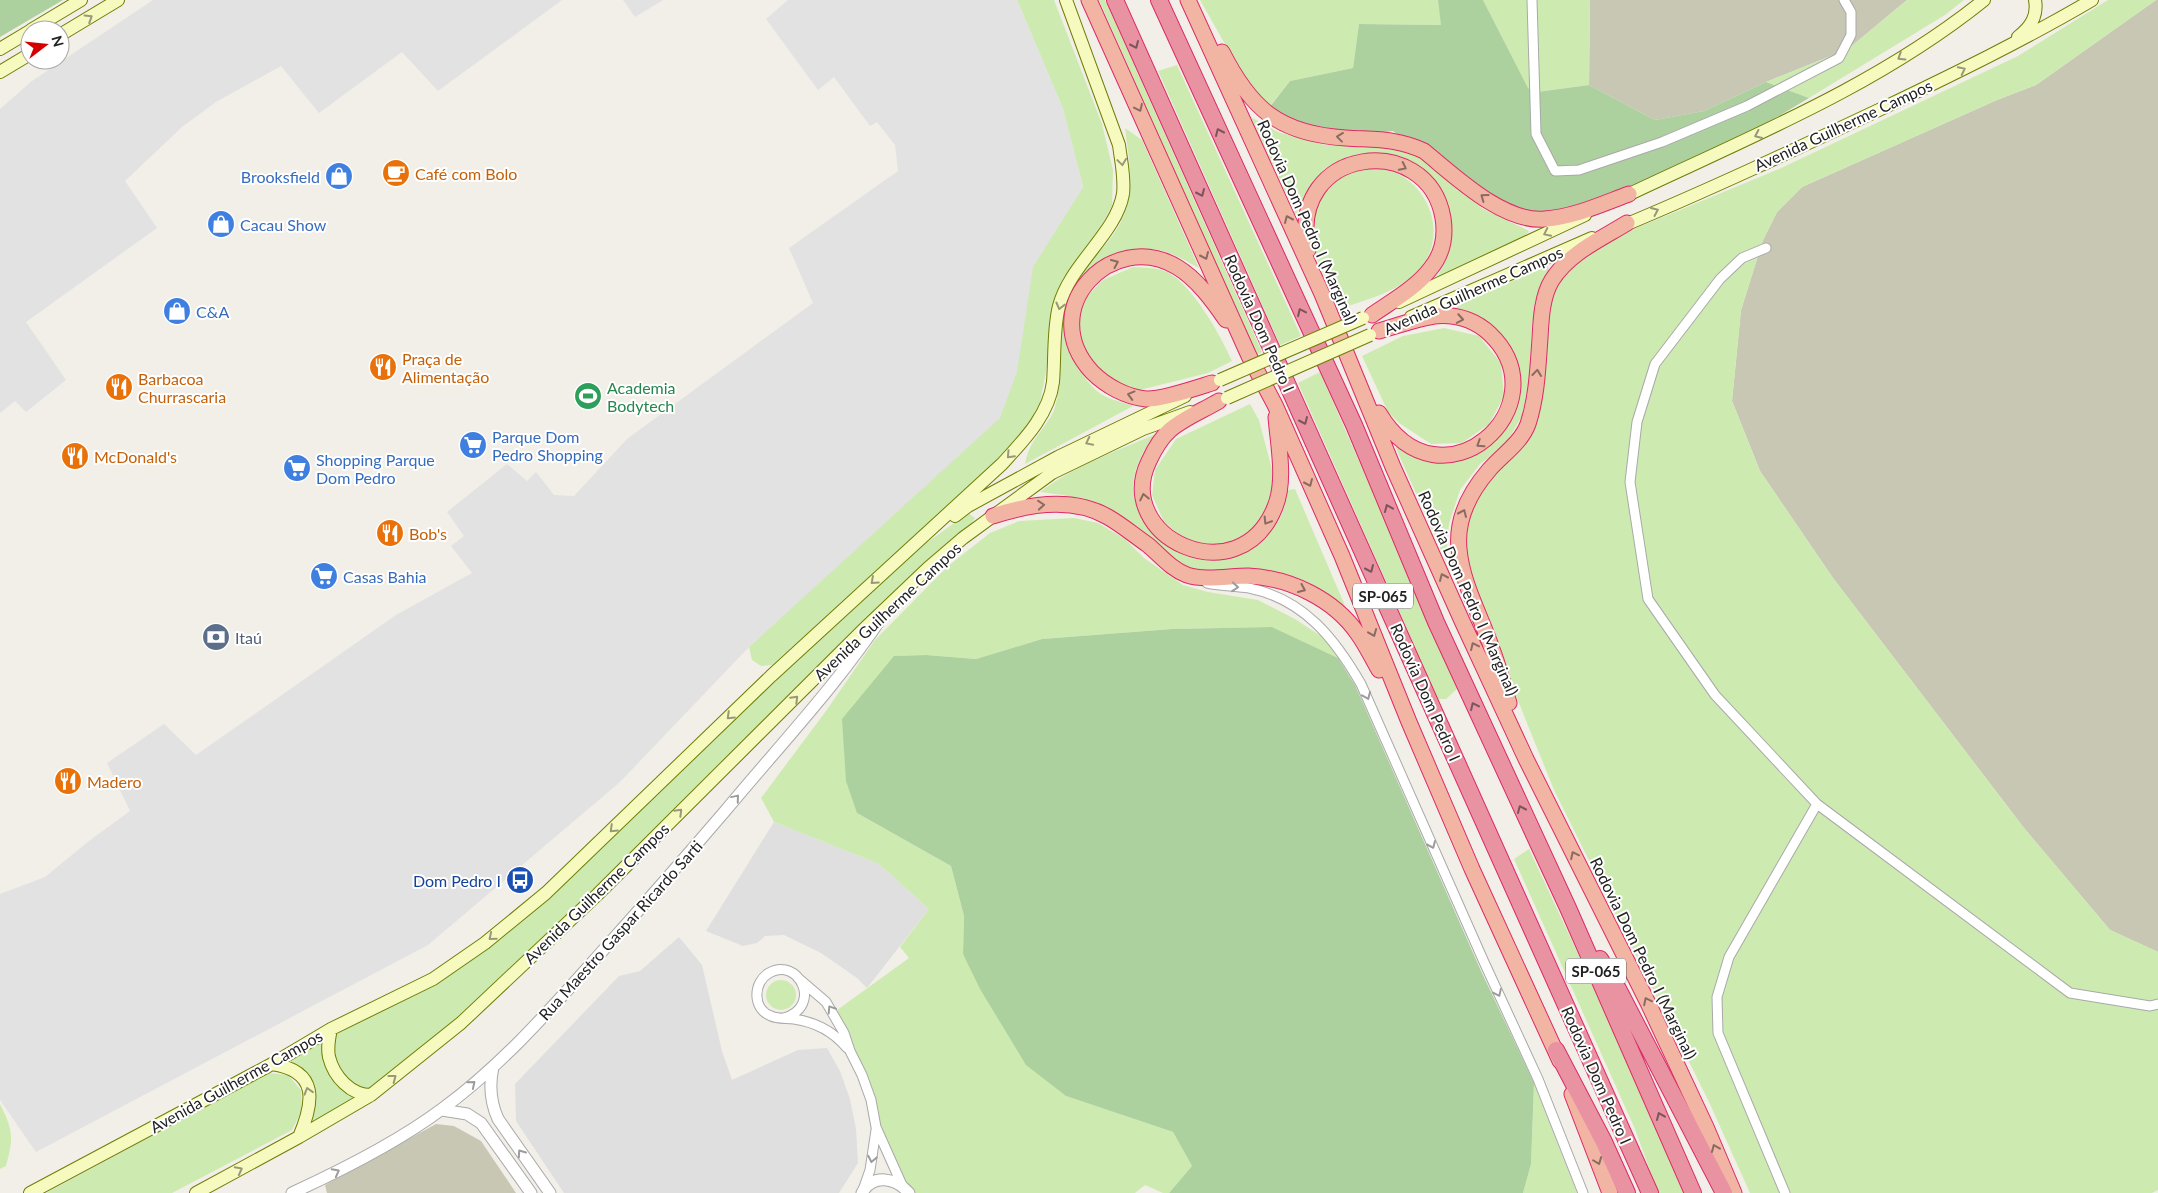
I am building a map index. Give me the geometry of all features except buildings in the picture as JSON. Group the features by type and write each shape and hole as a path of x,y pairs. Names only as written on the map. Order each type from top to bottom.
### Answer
{"highway":[{"name":"SP-065","path":"1089,0 1249,356 1275,405 1342,556 1409,722 1472,869 1556,1050"},
{"name":"Rodovia Dom Pedro I","path":"1115,0 1650,1193"},
{"name":"SP-065","path":"1160,0 1354,425 1440,631 1568,908 1693,1193"},
{"name":"Rodovia Dom Pedro I (Marginal)","path":"1188,0 1322,294 1357,375 1393,467 1526,760 1649,1005 1706,1127 1734,1193"},
{"path":"1197,0 1233,74 1249,97 1264,113 1278,120 1328,136 1395,140 1411,145 1424,151 1498,207 1530,218 1543,220 1567,216 1629,194"},
{"path":"1322,294 1312,266 1305,232 1306,214 1311,200 1319,187 1339,169 1358,162 1380,160 1399,164 1420,176 1439,201 1445,232 1444,244 1438,257 1421,280 1367,317"},
{"path":"1526,760 1493,650 1464,578 1459,549 1459,522 1469,500 1489,470 1510,449 1527,426 1534,398 1541,321 1552,281 1562,267 1581,251 1627,224"},
{"path":"1216,382 1147,399 1124,394 1101,381 1082,360 1073,339 1071,320 1075,301 1084,286 1100,270 1125,259 1153,257 1177,267 1197,283 1212,301 1249,356"},
{"path":"1357,375 1394,435 1405,444 1424,453 1446,455 1478,447 1490,437 1508,411 1512,394 1512,376 1507,359 1500,344 1475,322 1434,316 1374,333"},
{"path":"1223,400 1170,430 1154,450 1143,472 1142,490 1147,509 1158,528 1173,542 1194,551 1212,553 1232,550 1250,540 1264,526 1276,507 1280,488 1275,405"},
{"path":"993,516 1020,507 1048,504 1078,506 1107,516 1150,547 1169,566 1188,575 1262,577 1289,583 1315,595 1334,609 1358,633 1409,722"},
{"path":"1568,908 1618,989 1724,1193"},
{"path":"1556,1050 1610,1193"},
{"path":"1556,1050 1604,1142 1626,1193"}],"main road":[{"path":"48,20 81,0"},
{"path":"70,30 118,0"},
{"name":"Avenida Guilherme Campos","path":"30,1193 272,1064 332,1029 433,979 485,943 523,912 578,862 814,636 1002,464 1027,437 1045,410 1053,384 1059,306 1066,289 1083,260 1116,214 1122,194 1123,169 1119,145 1066,0"},
{"path":"1989,56 2026,32 2035,16 2035,0"},
{"name":"Avenida Guilherme Campos","path":"196,1193 371,1095 461,1023 598,894 928,568 993,516 1052,474 1097,450 1143,429 1223,400 1534,262 1627,224 1832,132 1989,56 2092,0"},
{"name":"Avenida Guilherme Campos","path":"910,549 968,506 1058,457 1216,382 1367,317 1791,119 1834,97 1924,42 1983,2"},
{"path":"0,49 20,37"},
{"path":"0,72 20,60"},
{"path":"332,1029 328,1042 329,1058 337,1074 348,1088 360,1095 371,1095"},
{"path":"272,1064 286,1066 299,1072 308,1088 311,1103 299,1137"}],"street":[{"path":"1532,0 1536,134 1556,170 1580,170 1616,159 1679,135 1747,106 1838,58 1851,35 1851,12 1844,0"},
{"path":"1766,248 1742,258 1720,279 1655,364 1637,422 1630,482 1648,600 1715,695 1817,804 2070,993 2150,1006 2158,1004"},
{"path":"1188,575 1214,584 1248,588 1272,595 1305,614 1342,650 1362,684 1484,962 1538,1079 1583,1193"},
{"name":"Rua Maestro Gaspar Ricardo Sarti","path":"292,1193 325,1178 380,1148 442,1110 493,1066 548,1012 803,721 860,651 892,602"},
{"path":"1785,1193 1718,1033 1717,997 1729,957 1817,804"},
{"path":"850,1051 836,1036 819,1026 772,1017 759,1006 756,994 758,984 764,976 772,971 791,972 826,1002 844,1033 865,1083 876,1127 906,1189"},
{"path":"784,1018 792,1016 799,1010 803,1002 803,985 798,978"},
{"path":"493,1066 490,1088 498,1119 550,1193"},
{"path":"442,1110 467,1114 481,1124 531,1193"},
{"path":"862,1192 872,1162 876,1127"},
{"path":"862,1192 871,1183 882,1180 892,1180 906,1189"}],"shaded area":[{"path":"153,0 562,0 438,91 402,52 319,113 281,66 216,102 182,127 125,181 157,228 26,322 66,380 26,412 15,401 0,413 0,109 32,81 48,70 70,70 70,56"},
{"path":"623,0 663,0 635,17"},
{"path":"788,0 1017,0 1063,109 1083,187 1033,267 1017,372 1000,418 749,647 620,782 428,945 36,1152 0,1100 0,894 45,877 130,811 107,763 164,724 196,755 396,615 472,573 451,546 464,536 447,512 507,464 527,481 536,472 554,495 574,496 627,439 813,303 789,248 898,171 895,145 877,122 870,126 834,77 818,90 766,19"},
{"path":"1590,0 1907,0 1848,49 1766,82 1704,111 1655,120 1589,85"},
{"path":"2158,0 2158,952 2110,930 2024,828 1833,578 1760,471 1732,401 1741,310 1763,240 1777,212 1802,187 1997,100 2036,85"},
{"path":"774,822 879,864 929,909 867,988 857,978 821,953 784,935 765,936 757,943 743,946 706,931"},
{"path":"679,937 702,965 722,1051 732,1080 798,1050 827,1048 840,1071 850,1099 856,1129 858,1163 839,1193 564,1193 516,1121 515,1084 619,976 640,971"},
{"path":"436,1124 454,1126 481,1141 516,1193 327,1193 325,1185"}],"green space":[{"path":"0,0 63,0 29,20 20,20 20,25 0,37"},
{"path":"1017,0 1054,0 1102,124 1113,170 1112,206 1096,235 1062,280 1053,307 1051,345 1039,408 994,467 772,665 761,666 752,660 749,647 907,500 1018,361 1032,267 1083,187 1063,109"},
{"path":"1099,0 1105,0 1262,352 1256,355"},
{"path":"1200,0 1438,0 1442,25 1359,24 1353,68 1290,81 1264,113"},
{"path":"1438,0 1483,0 1528,88 1537,92 1589,85 1655,120 1704,111 1766,82 1809,98 1747,135 1682,170 1543,220 1498,207 1393,131 1337,137 1265,113 1290,81 1353,68 1359,24 1441,25"},
{"path":"1483,0 1590,0 1589,85 1537,92 1528,88"},
{"path":"1907,0 1964,0 1945,15 1809,98 1766,82 1848,49"},
{"path":"2108,0 2156,0 2036,85 1997,100 1802,187 1777,212 1763,240 1741,310 1732,401 1760,471 1833,578 2024,828 2110,930 2158,952 2158,1190 2152,1193 1750,1193 1709,1102 1554,790 1460,557 1465,509 1521,434 1552,281 1581,251 1779,169 2018,56"},
{"path":"1177,65 1301,336 1280,345 1158,71"},
{"path":"1251,117 1278,132 1325,145 1392,147 1421,158 1483,209 1529,231 1523,239 1436,280 1445,261 1449,242 1441,192 1378,155 1350,156 1324,169 1307,190 1296,215"},
{"path":"1125,128 1142,140 1199,268 1169,253 1149,249 1131,251 1114,256 1099,264 1087,274 1077,286 1070,301 1066,318 1066,341 1079,368 1092,387 1105,396 1133,406 1025,464 1030,448 1055,407 1059,381 1060,317 1066,297 1078,276 1112,237 1126,208 1130,179"},
{"path":"1373,167 1392,171 1402,176 1414,185 1423,196 1433,222 1431,249 1425,262 1415,274 1399,286 1380,295 1342,308 1330,289 1316,257 1314,208 1337,177"},
{"path":"1548,266 1549,271 1535,301 1531,337 1530,376 1522,416 1505,445 1480,464 1460,490 1449,524 1446,561 1395,446 1412,456 1462,457 1489,446 1503,432 1515,406 1495,330 1474,314 1453,307"},
{"path":"1133,267 1159,269 1177,278 1205,312 1232,361 1208,373 1136,391 1102,377 1081,342 1078,306 1103,280"},
{"path":"1444,328 1479,336 1501,363 1504,396 1489,424 1462,443 1431,444 1399,423 1388,412 1362,356 1403,336"},
{"path":"1320,372 1458,688 1446,699 1438,699 1298,383"},
{"path":"1250,404 1259,420 1275,481 1266,512 1246,536 1216,547 1187,541 1164,522 1152,495 1155,470 1176,439"},
{"path":"1156,434 1144,451 1138,464 1134,478 1133,493 1145,520 1160,538 1176,550 1192,557 1209,560 1226,559 1242,554 1257,545 1270,532 1281,516 1287,490 1295,489 1349,615 1314,588 1192,571 1096,505 1063,495 1040,492 1081,467"},
{"path":"968,513 975,518 972,523 933,555 614,871 462,1018 367,1092 352,1086 340,1072 332,1055 336,1030 425,986 598,849 847,613 925,544"},
{"path":"1074,518 1098,523 1125,539 1144,558 1183,585 1208,592 1258,600 1295,619 1324,638 1338,658 1272,627 1172,629 1042,639 976,659 926,655 895,656 868,689 857,813 951,866 964,916 963,954 1066,1096 1173,1132 1192,1166 1169,1193 1163,1193 1145,1185 1135,1193 909,1193 892,1166 871,1100 833,1013 909,958 900,947 929,909 879,864 774,822 761,798 826,711 875,640 948,566 990,533 1019,521"},
{"path":"1272,627 1338,658 1355,685 1481,971 1534,1083 1531,1164 1523,1193 1169,1193 1192,1166 1173,1132 1066,1096 1026,1065 980,989 963,954 964,916 951,866 857,813 846,781 842,719 894,656 926,655 976,659 1042,639 1172,629"},
{"path":"1529,849 1616,1035 1685,1193 1658,1193 1635,1129 1514,859"},
{"path":"781,980 787,981 795,989 795,1001 787,1009 781,1010 775,1009 767,1001 766,995 767,989 775,981"},
{"path":"325,1036 325,1058 358,1098 307,1129 315,1104 283,1062"},
{"path":"269,1073 288,1075 301,1090 302,1110 292,1130 172,1193 46,1193"},
{"path":"1534,1083 1577,1193 1523,1193 1531,1164"},
{"path":"0,1104 10,1127 11,1140 6,1166 0,1169"}],"place":[{"name":"Café com Bolo","path":"396,173"},
{"name":"Brooksfield","path":"339,176"},
{"name":"Cacau Show","path":"221,224"},
{"name":"C&A","path":"177,311"},
{"name":"Praça de Alimentação","path":"383,367"},
{"name":"Barbacoa Churrascaria","path":"119,387"},
{"name":"Academia Bodytech","path":"588,396"},
{"name":"Parque Dom Pedro Shopping","path":"473,445"},
{"name":"McDonald's","path":"75,456"},
{"name":"Shopping Parque Dom Pedro","path":"297,468"},
{"name":"Bob's","path":"390,533"},
{"name":"Casas Bahia","path":"324,576"},
{"name":"Itaú","path":"216,637"},
{"name":"Madero","path":"68,781"},
{"name":"Dom Pedro I","path":"520,880"}]}
